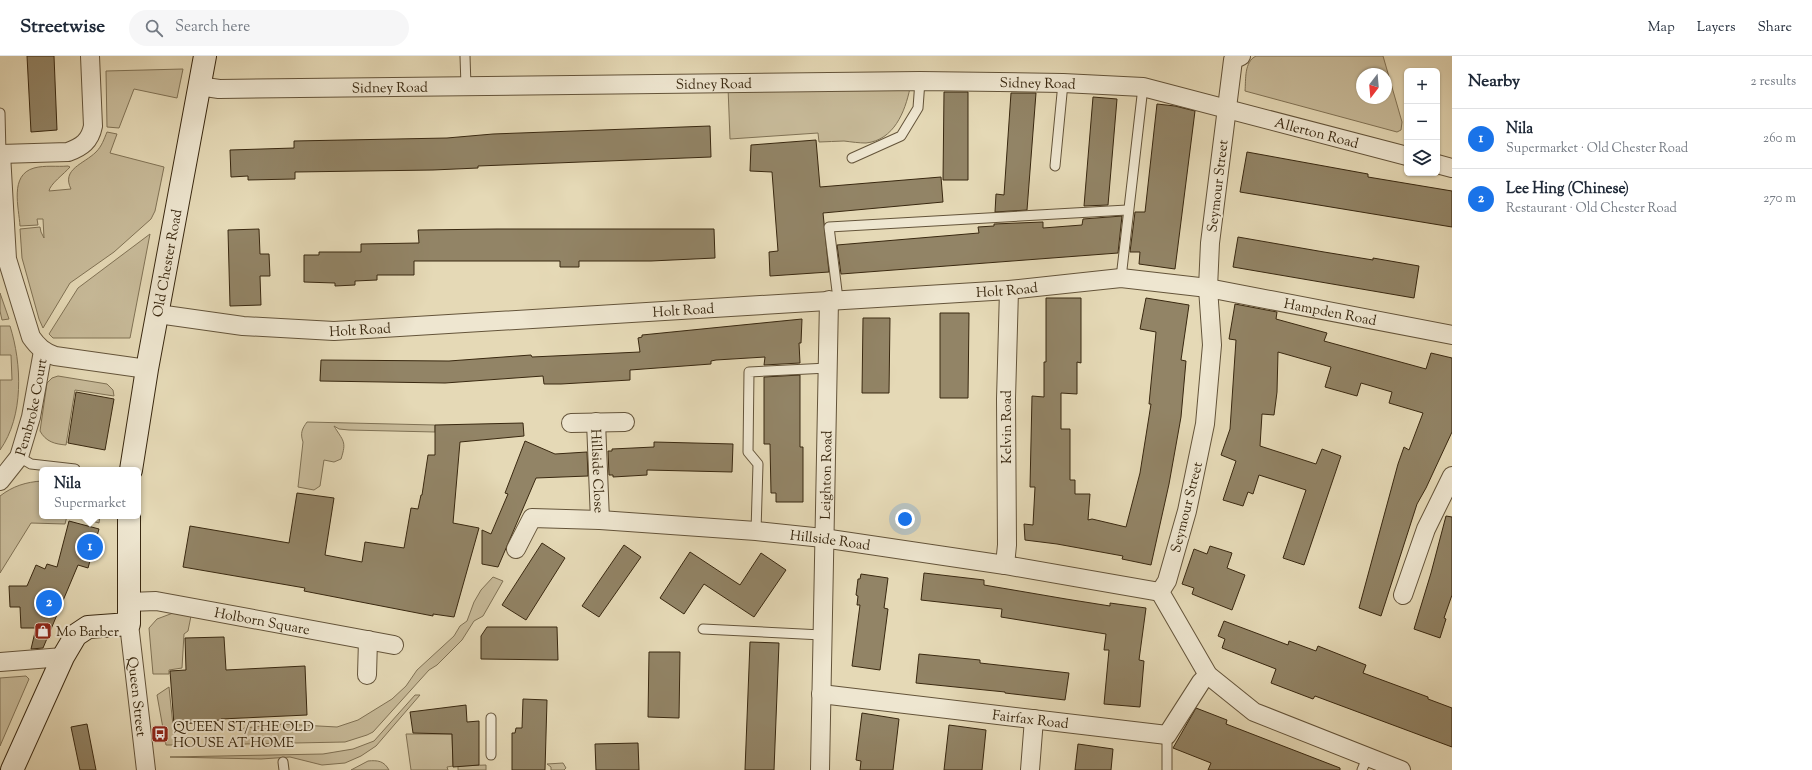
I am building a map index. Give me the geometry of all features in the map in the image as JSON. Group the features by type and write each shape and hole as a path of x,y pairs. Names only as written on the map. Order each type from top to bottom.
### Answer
{"main road":[{"name":"Old Chester Road","path":"131,467 147,369 205,56"},
{"path":"12,770 63,657 76,635 88,627 129,624 129,519"}],"street":[{"path":"1,154 68,152 79,148 86,142 91,134 93,126 90,56"},
{"name":"Seymour Street","path":"1160,592 1167,581 1187,511 1205,424 1212,345 1208,288 1210,243 1234,60 1241,56"},
{"name":"Sidney Road","path":"199,86 219,89 920,81 1064,83 1143,87 1227,108"},
{"name":"Allerton Road","path":"1227,108 1404,155"},
{"name":"Pembroke Court","path":"1,154 7,259 31,337 43,351 56,356 147,369"},
{"path":"1440,165 1452,168"},
{"name":"Holt Road","path":"158,314 243,326 334,331 1009,290 1120,278 1208,288"},
{"name":"Hampden Road","path":"1208,288 1452,335"},
{"name":"Kelvin Road","path":"1005,565 1007,545 1006,399 1009,290"},
{"name":"Leighton Road","path":"820,770 828,368 833,300"},
{"name":"Pembroke Court","path":"0,481 20,457 31,417 43,351"},
{"name":"Hillside Close","path":"596,422 600,520"},
{"name":"Hillside Close","path":"571,423 625,422"},
{"path":"1403,594 1426,529 1452,476"},
{"name":"Hillside Road","path":"516,549 532,518 600,520 756,531 824,538 1005,565 1160,592"},
{"path":"1160,592 1208,675 1254,712 1364,764 1401,770"},
{"name":"Holborn Square","path":"129,602 156,601 394,645"},
{"name":"Queen Street","path":"129,624 146,770"},
{"path":"368,640 368,675"},
{"path":"0,662 63,657"},
{"path":"1167,735 1201,682 1208,675"},
{"name":"Fairfax Road","path":"822,694 1167,735"},
{"path":"1030,770 1034,719"}],"lane":[{"path":"465,56 466,86"},
{"path":"852,158 902,136 918,108 920,81"},
{"path":"1055,166 1064,83"},
{"path":"1120,278 1143,87"},
{"path":"0,112 1,154"},
{"path":"833,300 829,227 1127,210"},
{"path":"756,531 758,464 748,452 749,372 828,368"},
{"path":"20,457 31,464 57,467"},
{"path":"702,629 822,635"},
{"path":"491,718 491,755"},
{"path":"1166,770 1167,735"}],"shaded area":[{"path":"1256,56 1383,56 1386,68 1356,68 1356,104 1392,104 1392,87 1402,122 1401,130 1397,132 1245,91 1246,71 1249,62"},
{"path":"183,69 177,98 134,89 119,128 107,127 106,71"},
{"path":"728,87 910,88 905,106 897,123 891,131 876,141 858,143 844,141 819,142 818,133 730,139"},
{"path":"107,132 117,134 110,153 164,167 155,211 151,219 114,252 70,283 43,328 39,319 22,258 20,229 40,227 44,238 43,219 37,219 38,225 20,226 17,202 18,185 21,177 26,172 34,168 68,166 70,167 55,182 49,191 71,189 69,176 71,172 98,150"},
{"path":"150,234 130,338 53,338 49,334 78,288"},
{"path":"0,293 9,319 2,320 0,311"},
{"path":"0,326 10,326 17,357 18,390 17,406 13,422 8,436 0,450 0,380 12,380 11,355 0,355"},
{"path":"58,376 107,384 113,390 114,396 75,390 66,445 51,442 42,435 40,431 47,383 52,378"},
{"path":"307,422 435,425 435,432 349,430 339,429 334,426 342,438 344,445 341,459 334,462 324,460 320,486 314,490 298,487 303,442 302,434"},
{"path":"39,481 39,519 66,519 65,524 31,523 0,573 0,496 20,485"},
{"path":"85,519 100,519 99,523"},
{"path":"493,577 503,581 483,616 474,621 462,640 437,665 429,670 373,732 345,742 244,744 244,728 282,724 337,727 358,720 392,699 406,686 417,670 454,636 460,626 467,621 474,602 481,590"},
{"path":"173,613 191,616 188,631 184,634 182,668 169,670 169,674 153,674 149,628 157,619"},
{"path":"26,676 29,679 0,746 0,678"},
{"path":"169,687 175,745 166,745 157,695"},
{"path":"415,695 420,695 376,746 361,756 345,763 322,765 290,757 261,759 170,757 323,754 353,749 374,741"},
{"path":"406,734 452,734 453,766 447,767 448,770 411,770"},
{"path":"368,761 380,762 389,770 351,770"},
{"path":"563,763 566,768 564,770 551,770 551,767 547,764"},
{"path":"486,765 486,770 458,770 458,766"}],"building":[{"path":"27,56 54,56 57,130 31,132"},
{"path":"944,92 968,92 968,180 943,180"},
{"path":"1011,93 1036,93 1027,210 995,212 996,194 1004,195"},
{"path":"1093,97 1117,99 1108,205 1084,206"},
{"path":"1157,104 1175,106 1195,111 1175,269 1139,264 1140,252 1130,252 1135,212 1145,212"},
{"path":"710,126 711,157 478,166 478,168 433,170 295,172 295,179 248,180 248,176 231,177 230,150 294,148 294,141 447,138 493,134"},
{"path":"816,140 820,187 941,177 943,202 823,213 829,272 770,276 769,252 778,251 772,172 750,171 751,145"},
{"path":"1247,152 1368,174 1368,177 1452,191 1452,227 1240,192"},
{"path":"1122,216 1118,253 841,274 837,245 979,233 978,227 994,226 994,224 1043,222 1043,228 1082,225 1083,219"},
{"path":"259,229 260,254 269,254 270,276 260,276 261,305 230,306 228,230"},
{"path":"714,229 715,258 651,261 579,261 579,267 560,267 560,261 414,261 414,275 377,275 377,280 355,281 355,285 335,286 335,283 304,282 304,255 319,255 319,252 361,252 361,244 419,243 418,230"},
{"path":"1238,237 1373,260 1373,258 1419,266 1414,298 1233,267"},
{"path":"1046,298 1081,298 1081,363 1077,362 1077,394 1061,393 1061,429 1070,429 1070,480 1075,480 1075,494 1090,494 1088,520 1092,519 1126,527 1140,473 1151,404 1149,404 1156,332 1140,329 1146,298 1189,305 1181,360 1186,361 1181,417 1169,484 1151,565 1122,559 1123,556 1057,544 1025,540 1024,524 1033,525 1035,487 1030,487 1032,396 1044,397 1044,362 1046,362"},
{"path":"1235,304 1277,312 1276,319 1327,333 1324,341 1426,369 1431,353 1452,358 1452,432 1417,504 1381,616 1359,608 1398,464 1404,447 1409,450 1423,413 1389,403 1392,392 1361,383 1357,396 1325,387 1331,367 1278,352 1277,392 1274,415 1262,414 1260,446 1316,464 1322,449 1341,456 1304,565 1283,558 1306,490 1259,475 1253,494 1248,492 1243,506 1223,500 1236,461 1221,455 1230,429 1236,340 1229,339"},
{"path":"940,313 969,313 968,398 940,398"},
{"path":"863,318 890,318 889,393 862,393"},
{"path":"802,319 801,343 799,343 800,363 764,365 765,357 716,360 711,361 711,364 630,370 630,380 561,384 544,384 543,376 445,383 320,381 321,360 449,361 531,355 532,357 640,352 638,338 642,337 642,335"},
{"path":"800,375 800,447 803,447 803,502 776,502 776,493 771,493 770,444 764,444 764,377"},
{"path":"76,392 114,399 105,450 68,443"},
{"path":"523,423 524,436 460,442 453,523 479,528 454,617 433,614 433,616 304,591 305,588 183,567 190,526 289,543 297,493 334,498 325,555 362,562 365,542 404,548 411,508 418,509 422,495 428,455 435,455 435,425"},
{"path":"525,441 555,454 587,452 588,476 536,478 498,567 482,564 482,530 491,534 508,494 505,493"},
{"path":"654,442 733,444 732,472 647,470 647,475 613,477 613,475 609,475 608,451 612,451 612,449 654,447"},
{"path":"1446,516 1452,517 1452,595 1444,618 1446,619 1440,638 1414,629"},
{"path":"69,521 99,529 88,568 78,565 43,648 31,649 36,628 21,628 20,607 10,607 9,586 27,586 36,565 45,569 47,564 57,567"},
{"path":"542,543 565,558 526,620 502,605"},
{"path":"624,545 641,557 599,617 582,606"},
{"path":"1210,546 1232,553 1227,568 1245,575 1232,610 1192,594 1194,588 1182,584 1194,549 1207,554"},
{"path":"690,552 740,585 761,553 786,570 754,617 704,584 684,614 660,598"},
{"path":"924,573 984,580 984,585 1110,606 1110,603 1146,608 1139,660 1144,661 1140,707 1104,704 1109,650 1104,650 1106,634 1001,617 1002,609 921,600"},
{"path":"861,574 888,578 884,608 888,609 880,670 852,666 860,605 857,605 858,596 856,595 858,579 860,579"},
{"path":"1224,621 1288,645 1289,641 1316,651 1318,646 1366,665 1363,673 1428,697 1428,699 1452,708 1452,747 1315,696 1313,699 1271,683 1276,669 1222,648 1225,639 1218,636"},
{"path":"487,627 557,627 558,660 481,659 481,636"},
{"path":"224,637 226,670 305,666 307,715 221,719 174,725 170,671 186,670 185,638"},
{"path":"750,642 779,643 774,770 745,770"},
{"path":"649,652 680,652 679,718 648,717"},
{"path":"919,654 980,660 980,663 1069,673 1065,700 916,683"},
{"path":"523,699 547,700 545,770 512,770 512,733 515,733 516,728 522,728"},
{"path":"466,705 467,722 479,721 479,765 453,767 452,734 413,733 410,712"},
{"path":"1196,708 1227,720 1226,724 1340,768 1340,770 1208,770 1211,763 1173,748"},
{"path":"862,713 899,719 893,770 860,770 861,761 856,760"},
{"path":"87,724 96,770 80,770 71,727"},
{"path":"949,725 986,730 982,770 944,770"},
{"path":"638,743 639,770 596,770 595,744"},
{"path":"1078,744 1113,749 1111,770 1075,770"}],"place":[{"name":"Nila","path":"90,547"},
{"name":"Lee Hing (Chinese)","path":"49,603"},
{"name":"Mo Barber","path":"43,631"},
{"name":"QUEEN ST/THE OLD HOUSE AT HOME","path":"160,734"}]}
